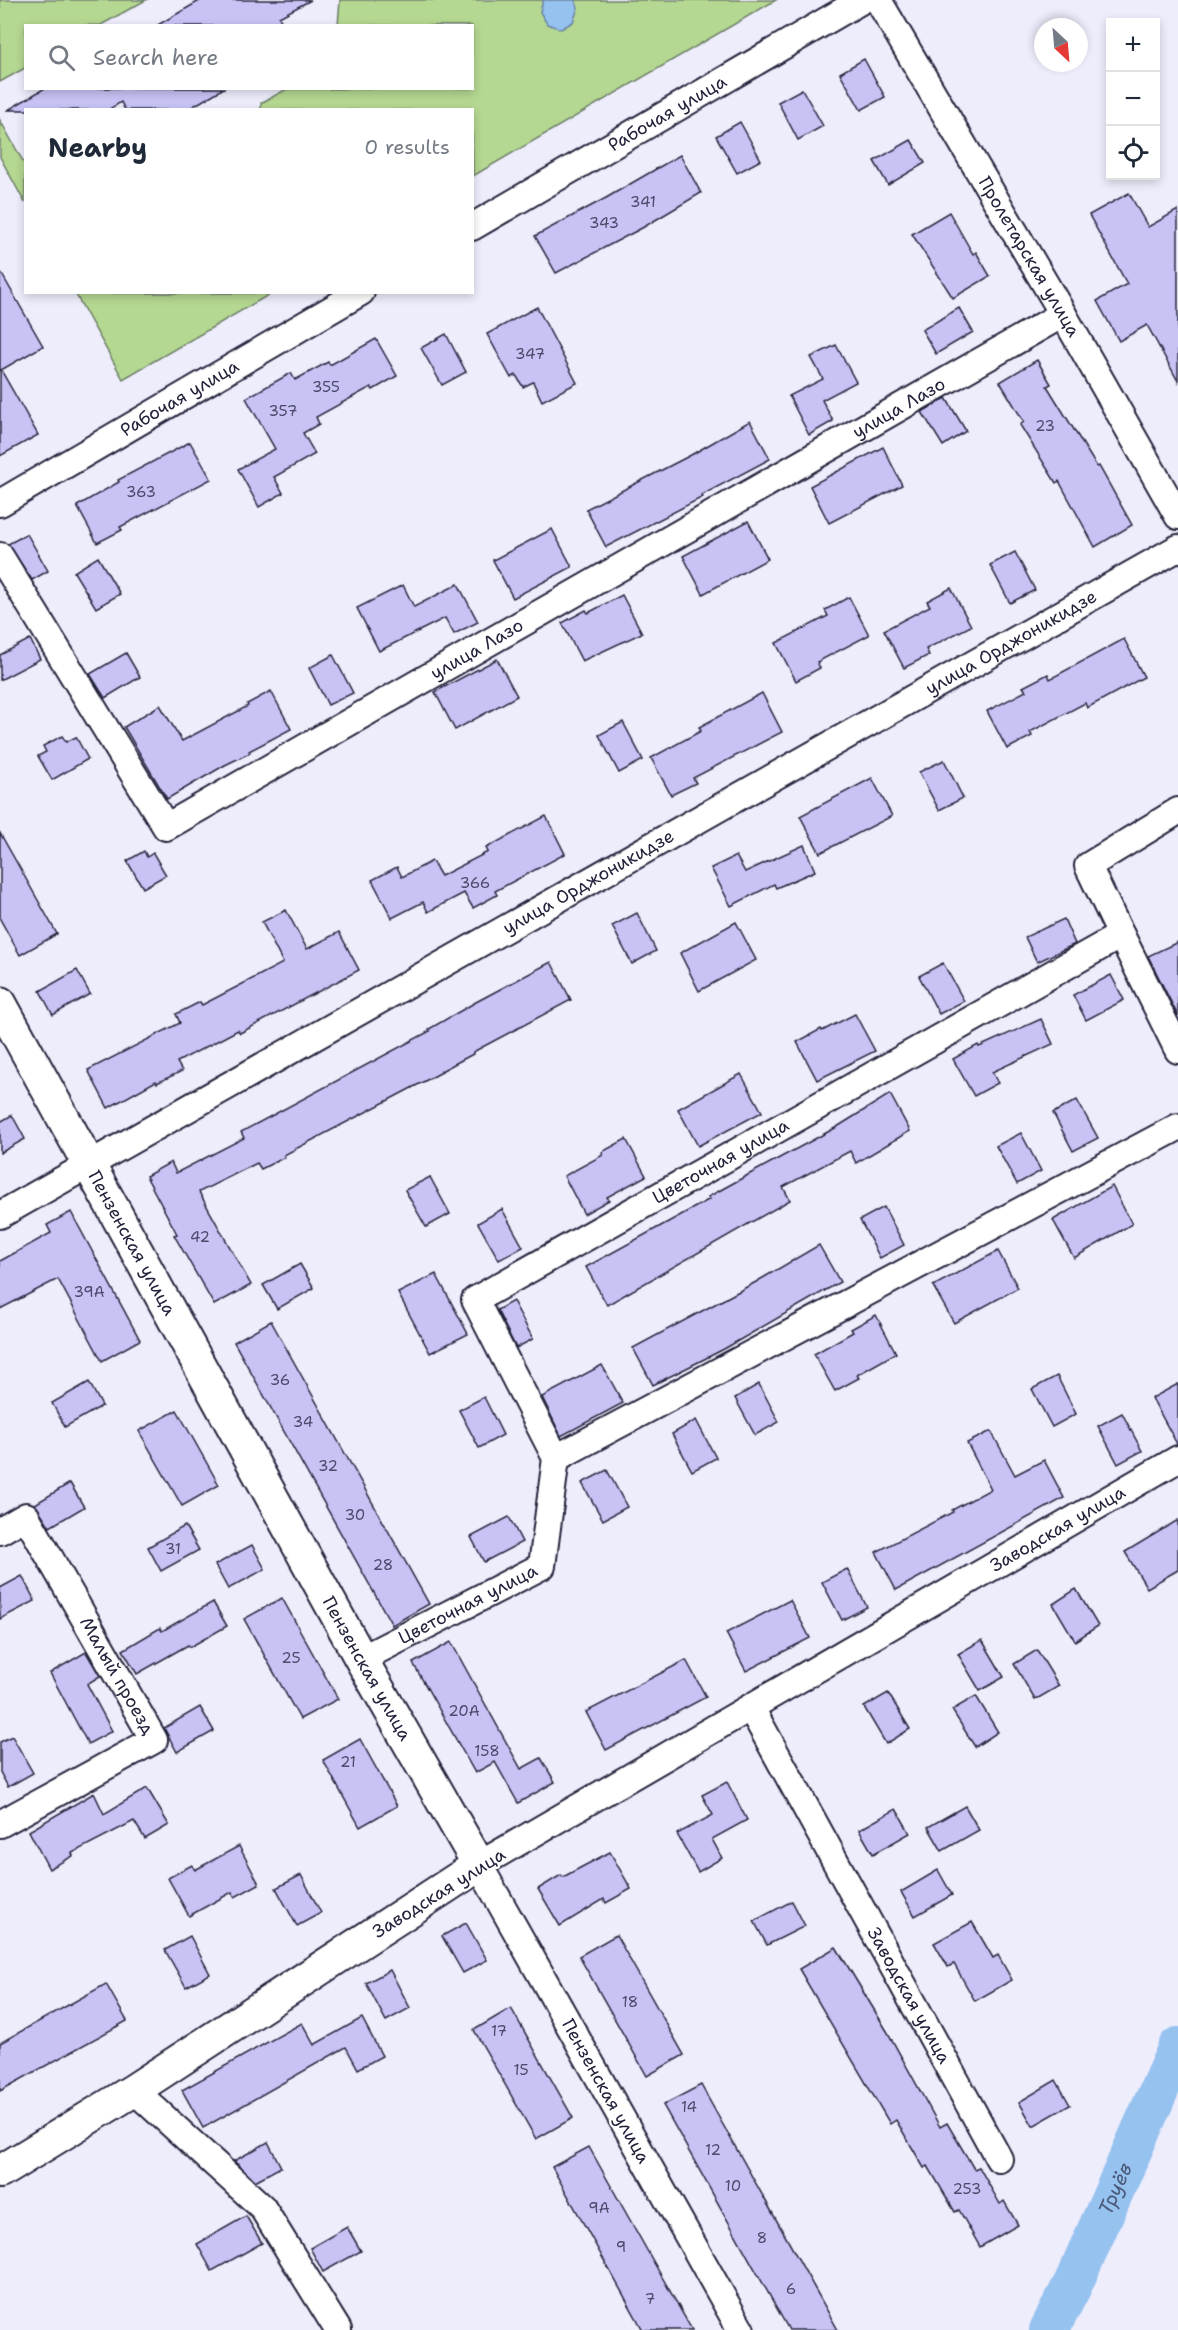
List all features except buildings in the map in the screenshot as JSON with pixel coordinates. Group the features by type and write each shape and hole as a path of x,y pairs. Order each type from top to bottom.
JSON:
{"street":[{"name":"Рабочая улица","path":"474,226 862,0"},
{"name":"Пролетарская улица","path":"878,0 1063,314 1178,516"},
{"name":"Рабочая улица","path":"0,503 358,294"},
{"name":"улица Лазо","path":"0,556 165,827 1063,314"},
{"name":"улица Орджоникидзе","path":"0,1215 1178,548"},
{"path":"1178,811 1088,866 1178,1050"},
{"name":"Цветочная улица","path":"361,1659 542,1566 556,1458 475,1300 1121,935"},
{"name":"Пензенская улица","path":"0,1003 361,1659 741,2330"},
{"path":"556,1458 1178,1127"},
{"name":"Заводская улица","path":"0,2172 134,2090 479,1865 1178,1459"},
{"name":"Малый проезд","path":"0,1531 26,1516 154,1740 0,1824"},
{"name":"Заводская улица","path":"751,1707 999,2159"},
{"path":"134,2090 262,2207 338,2330"}],"green space":[{"path":"0,0 146,0 103,24 24,24 24,69 0,82"},
{"path":"340,0 776,0 474,175 474,108 261,108 261,103 285,90 474,90 474,24 338,24"},
{"path":"0,120 24,163 24,201 0,157"},
{"path":"76,294 270,294 123,379"}],"water":[{"path":"543,0 575,0 578,8 573,22 561,29 547,24 540,12"}],"waterway":[{"name":"Труёв","path":"1049,2330 1073,2284 1178,2047"}]}
